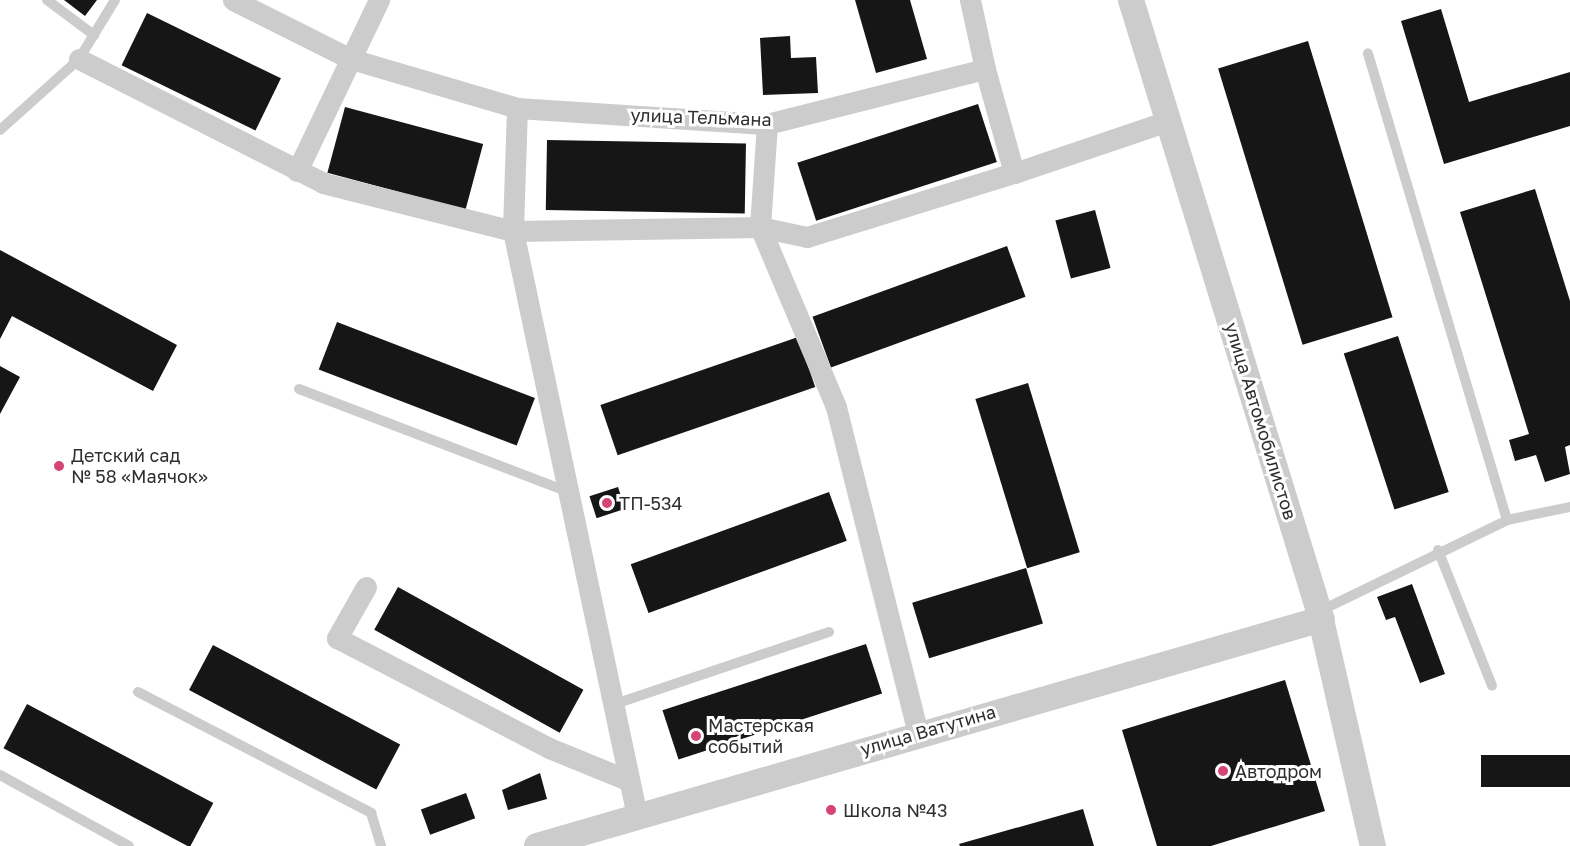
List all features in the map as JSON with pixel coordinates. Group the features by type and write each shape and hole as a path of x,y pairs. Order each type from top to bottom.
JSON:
{"street":[{"name":"улица Тельмана","path":"233,0 351,59 517,108 767,124 985,69"},
{"path":"297,171 379,0"},
{"path":"970,0 985,69 1014,173"},
{"name":"улица Автомобилистов","path":"1131,0 1321,615 1373,846"},
{"path":"80,59 324,183 513,231 760,227 807,237 1014,173 1168,121"},
{"path":"517,108 513,231 564,490 625,779 637,816"},
{"path":"767,124 760,227 836,407 918,733"},
{"path":"366,587 337,638 549,748 625,779"},
{"name":"улица Ватутина","path":"537,846 1321,615"}],"lane":[{"path":"47,0 94,35"},
{"path":"0,130 80,59 115,0"},
{"path":"1368,53 1507,520"},
{"path":"299,389 564,490"},
{"path":"1321,615 1438,550 1507,520 1570,507"},
{"path":"1438,550 1492,686"},
{"path":"611,705 829,632"},
{"path":"138,692 371,813 381,846"},
{"path":"0,775 129,846"}],"building":[{"path":"64,0 97,0 85,16"},
{"path":"855,0 910,0 927,59 876,73"},
{"path":"1441,9 1469,102 1570,72 1570,126 1444,164 1401,21"},
{"path":"147,13 281,78 255,130 122,65"},
{"path":"790,36 791,58 816,57 818,93 763,95 760,38"},
{"path":"1308,41 1392,317 1303,345 1218,68"},
{"path":"978,104 997,162 816,221 797,163"},
{"path":"345,107 483,144 466,210 327,173"},
{"path":"547,140 746,143 745,213 546,210"},
{"path":"1535,189 1570,301 1570,445 1565,447 1570,474 1545,482 1536,455 1515,461 1509,440 1529,434 1460,212"},
{"path":"1095,210 1111,268 1071,279 1055,221"},
{"path":"1007,246 1025,297 831,368 812,317"},
{"path":"0,250 177,345 153,391 12,316 0,339"},
{"path":"337,322 535,398 517,446 319,370"},
{"path":"1398,336 1449,492 1394,510 1344,354"},
{"path":"798,337 815,387 618,455 600,405"},
{"path":"0,366 20,377 0,414"},
{"path":"1028,383 1080,552 1027,568 975,399"},
{"name":"ТП-534","path":"618,487 625,509 597,518 589,496"},
{"path":"829,492 847,541 649,613 631,564"},
{"path":"1026,568 1043,623 929,658 912,603"},
{"path":"1412,584 1445,674 1420,683 1395,617 1386,620 1377,597"},
{"path":"398,587 583,690 560,733 374,630"},
{"path":"866,644 882,693 679,760 662,710"},
{"path":"213,645 400,745 376,790 189,690"},
{"name":"Автодром","path":"1285,680 1325,811 1211,846 1157,846 1122,730"},
{"path":"27,704 213,803 190,846 188,846 4,748"},
{"path":"1481,755 1570,755 1570,787 1481,787"},
{"path":"540,773 547,799 508,810 502,790"},
{"path":"466,793 475,818 430,835 421,809"},
{"path":"1083,809 1094,846 960,846 959,844"}],"place":[{"name":"Детский сад № 58 «Маячок»","path":"59,466"},
{"name":"ТП-534","path":"607,503"},
{"name":"Мастерская событий","path":"696,736"},
{"name":"Автодром","path":"1223,771"},
{"name":"Школа №43","path":"831,810"}]}
